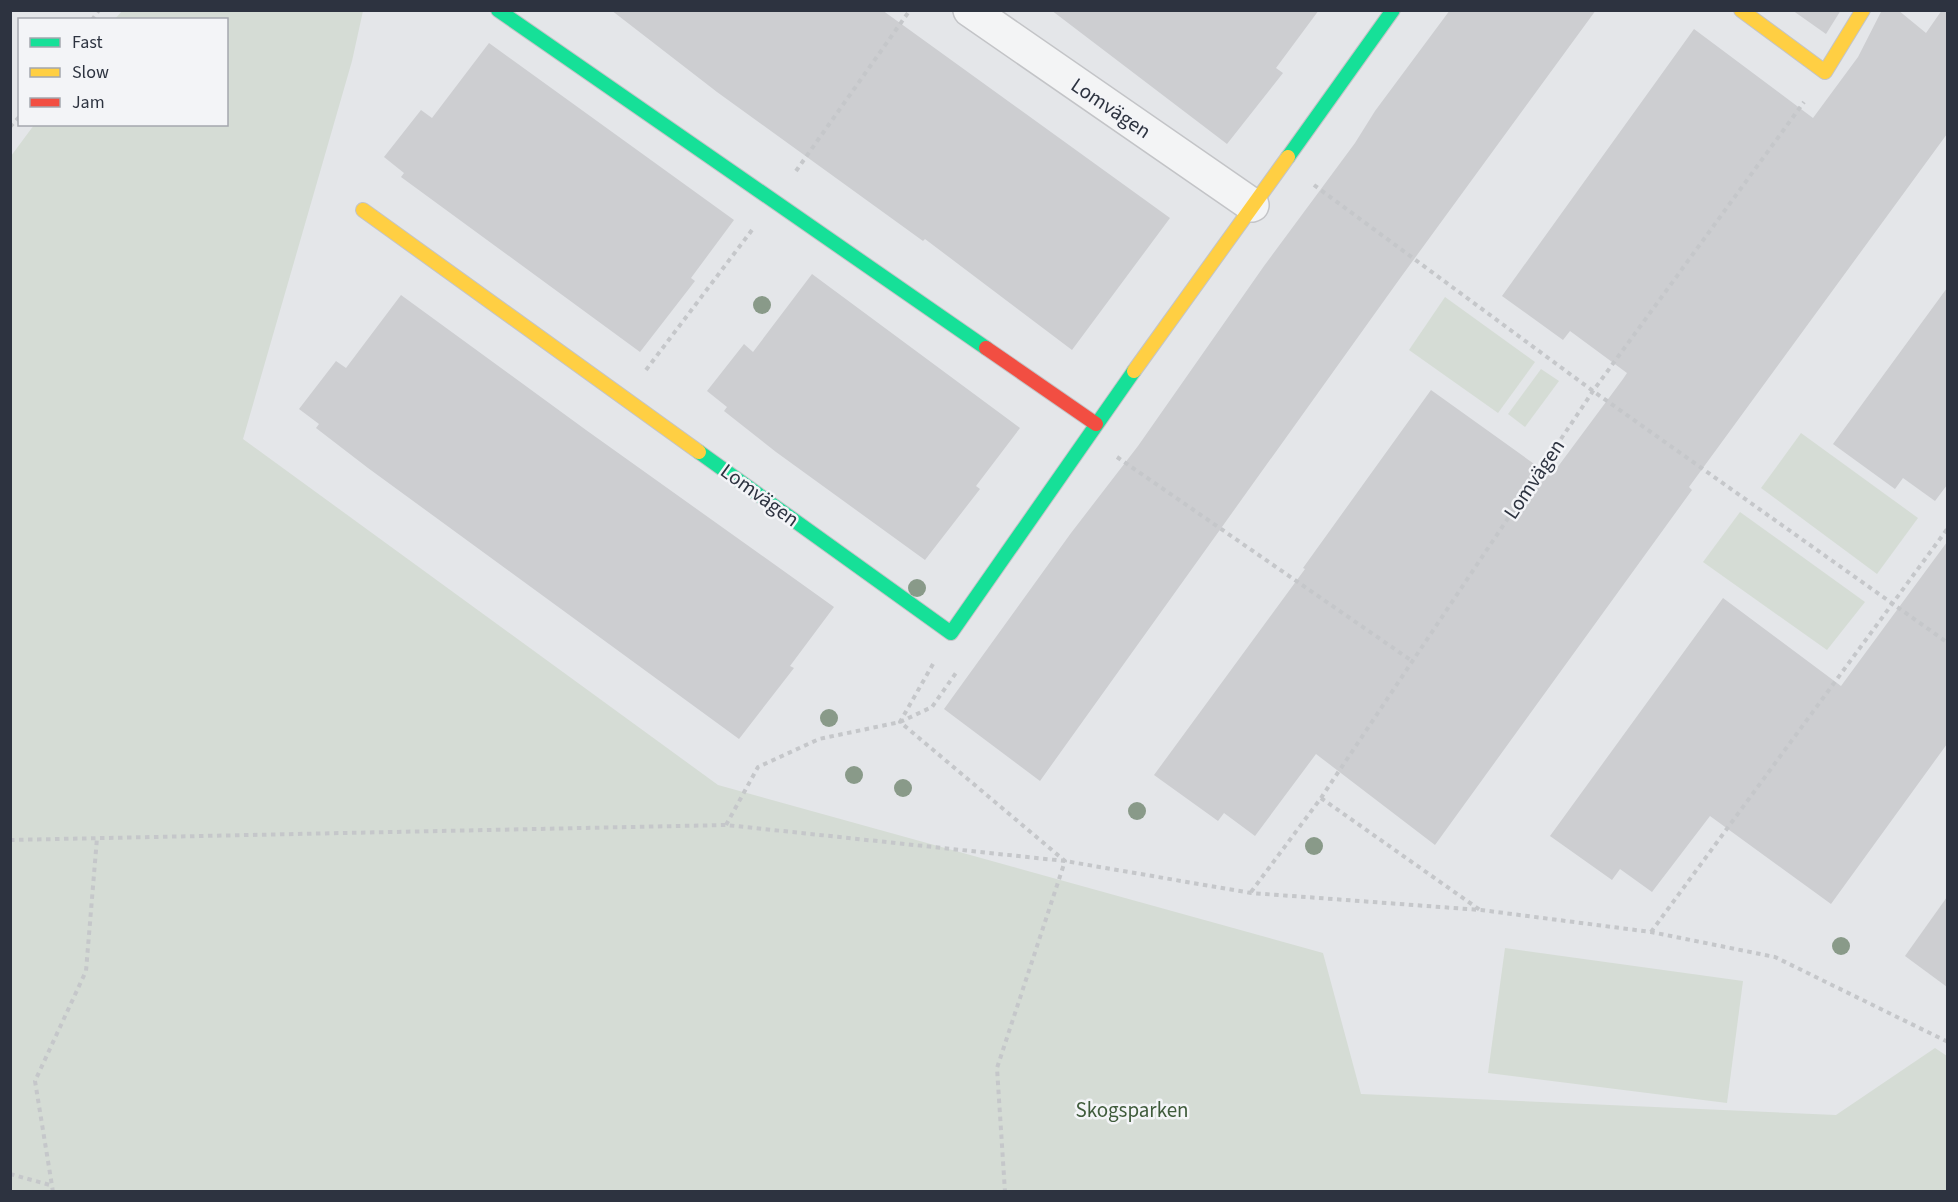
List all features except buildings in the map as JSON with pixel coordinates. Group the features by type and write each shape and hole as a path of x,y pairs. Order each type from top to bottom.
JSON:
{"street":[{"path":"498,10 1096,424"},
{"name":"Lomvägen","path":"970,10 1252,204"},
{"path":"951,633 1087,436 1393,10"},
{"path":"1741,10 1825,72 1863,10"},
{"name":"Lomvägen","path":"363,210 951,633"}],"path":[{"name":"Lomvägen","path":"1251,892 1320,798 1593,391 1825,72"},
{"path":"1283,162 1593,391 1947,643"},
{"path":"1087,436 1412,661"},
{"path":"1651,932 1947,528"},
{"path":"726,825 758,767 819,739 900,722 951,633"},
{"path":"900,722 1065,861"},
{"path":"1320,798 1481,910"},
{"path":"10,840 726,825 1065,861 1251,892 1481,910 1651,932 1775,957 1947,1042"},
{"path":"53,1191 50,1185 35,1081 86,971 97,838"},
{"path":"1005,1191 997,1068 1065,861"},
{"path":"10,1174 50,1185"}],"green space":[{"name":"Skogsparken","path":"122,11 363,11 352,61 243,439 718,785 1323,953 1361,1094 1836,1115 1935,1048 1947,1056 1947,1191 11,1191 11,156 33,126 228,126 228,18 116,18"},
{"path":"1445,297 1535,362 1498,413 1409,350"},
{"path":"1541,369 1559,381 1525,427 1508,414"},
{"path":"1801,433 1918,518 1877,574 1761,488"},
{"path":"1740,512 1865,602 1827,650 1703,562"},
{"path":"1505,948 1743,981 1727,1103 1488,1073"}],"traffic: fast":[{"path":"498,10 986,348"},
{"path":"1288,157 1393,10"},
{"path":"699,452 951,633 1134,371"}],"traffic: slow":[{"path":"1741,10 1825,72 1863,10"},
{"path":"1134,371 1288,157"},
{"path":"363,210 699,452"}],"traffic: jam":[{"path":"986,348 1096,424"}]}
